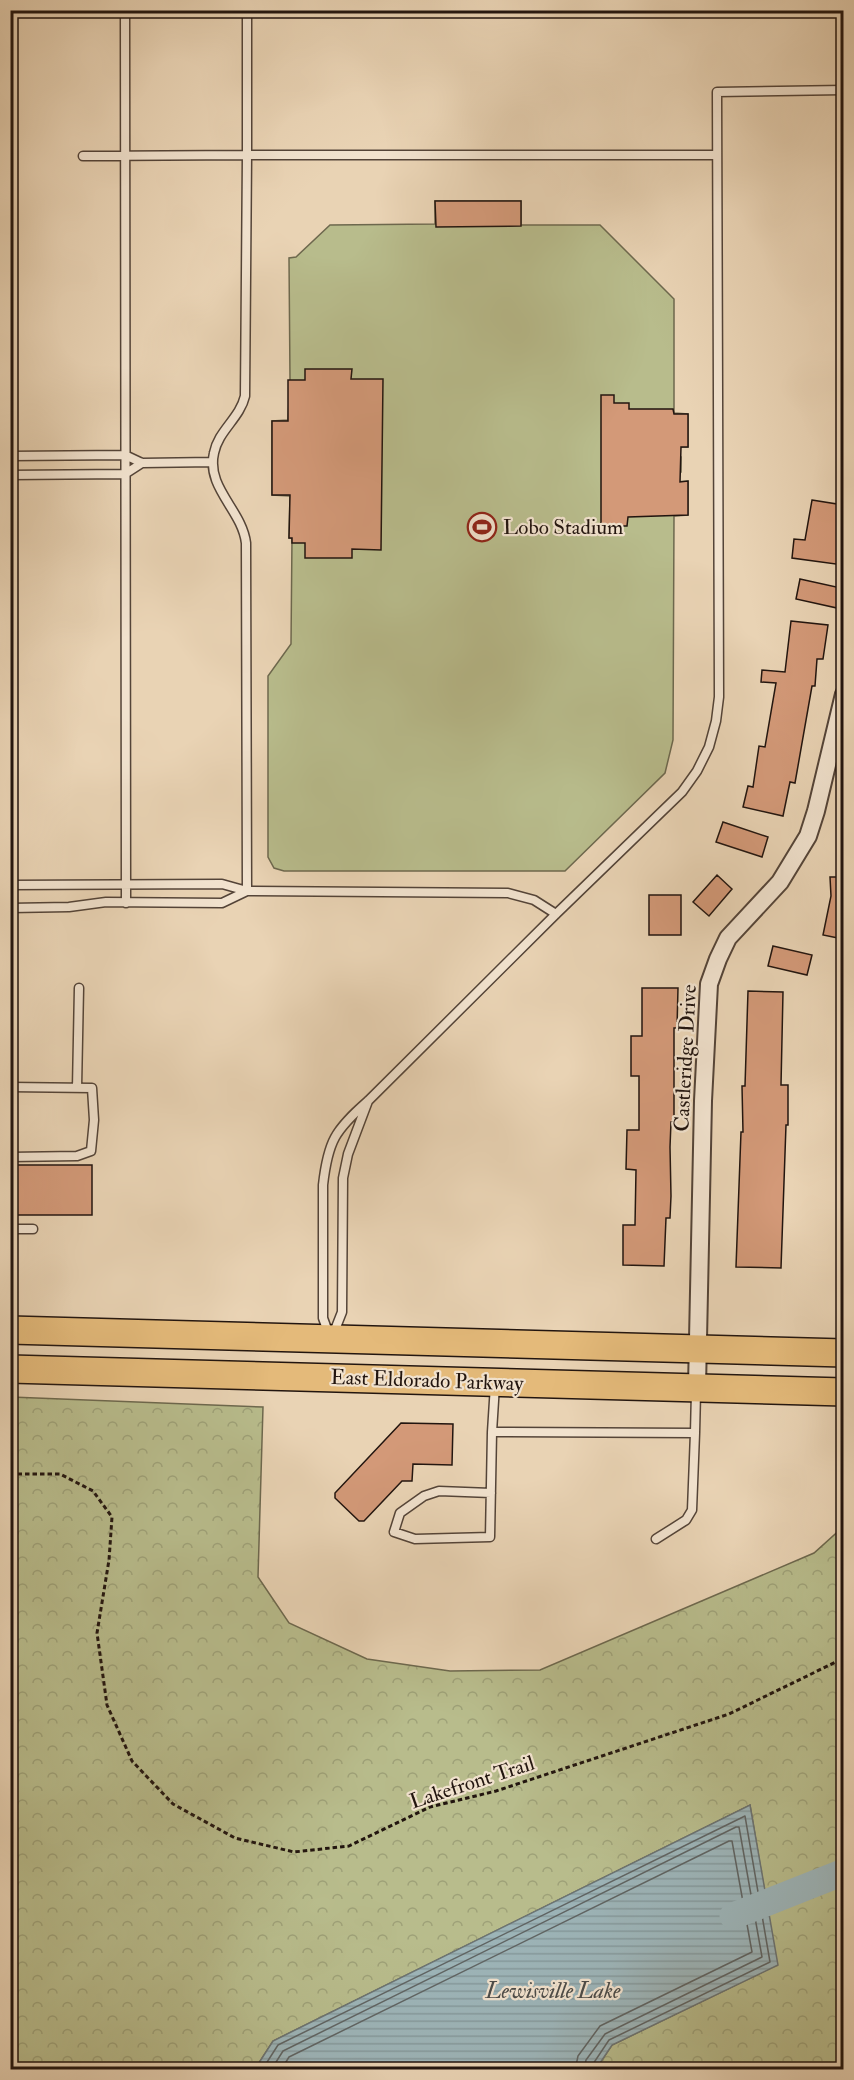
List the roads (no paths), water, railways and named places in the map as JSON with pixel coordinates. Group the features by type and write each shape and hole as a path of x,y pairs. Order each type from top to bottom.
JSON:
{"main road":[{"name":"East Eldorado Parkway","path":"10,1330 843,1353"},
{"name":"East Eldorado Parkway","path":"10,1369 843,1392"}],"street":[{"name":"Castleridge Drive","path":"697,1387 703,1101 709,984 728,938 780,882 808,836 843,694"}],"lane":[{"path":"125,10 126,903"},
{"path":"247,10 245,396 241,410 215,447 213,462 218,487 239,518 246,543 247,891"},
{"path":"330,1340 323,1318 323,1185 336,1133 344,1121 368,1101 682,792 703,759 716,722 718,697 717,92 843,90"},
{"path":"83,156 716,154"},
{"path":"10,456 126,455 142,463 213,462"},
{"path":"10,474 126,474 142,463"},
{"path":"10,885 222,884 247,891 508,893 534,900 556,914"},
{"path":"10,909 69,908 106,902 222,903 247,891"},
{"path":"77,1088 79,988"},
{"path":"10,1087 92,1088 94,1120 91,1152 77,1156 10,1157"},
{"path":"330,1340 342,1312 344,1173 348,1154 368,1101"},
{"path":"10,1229 33,1229"},
{"path":"491,1493 439,1491 424,1496 400,1513 394,1532 416,1539 490,1537 495,1382"},
{"path":"656,1539 686,1520 692,1510 697,1387"},
{"path":"492,1432 694,1433"}],"water":[{"name":"Lewisville Lake","path":"750,1805 778,1965 612,2045 596,2069 255,2069 273,2041"}],"waterway":[{"path":"733,1916 844,1872"}],"place":[{"name":"Lobo Stadium","path":"482,527"}]}
